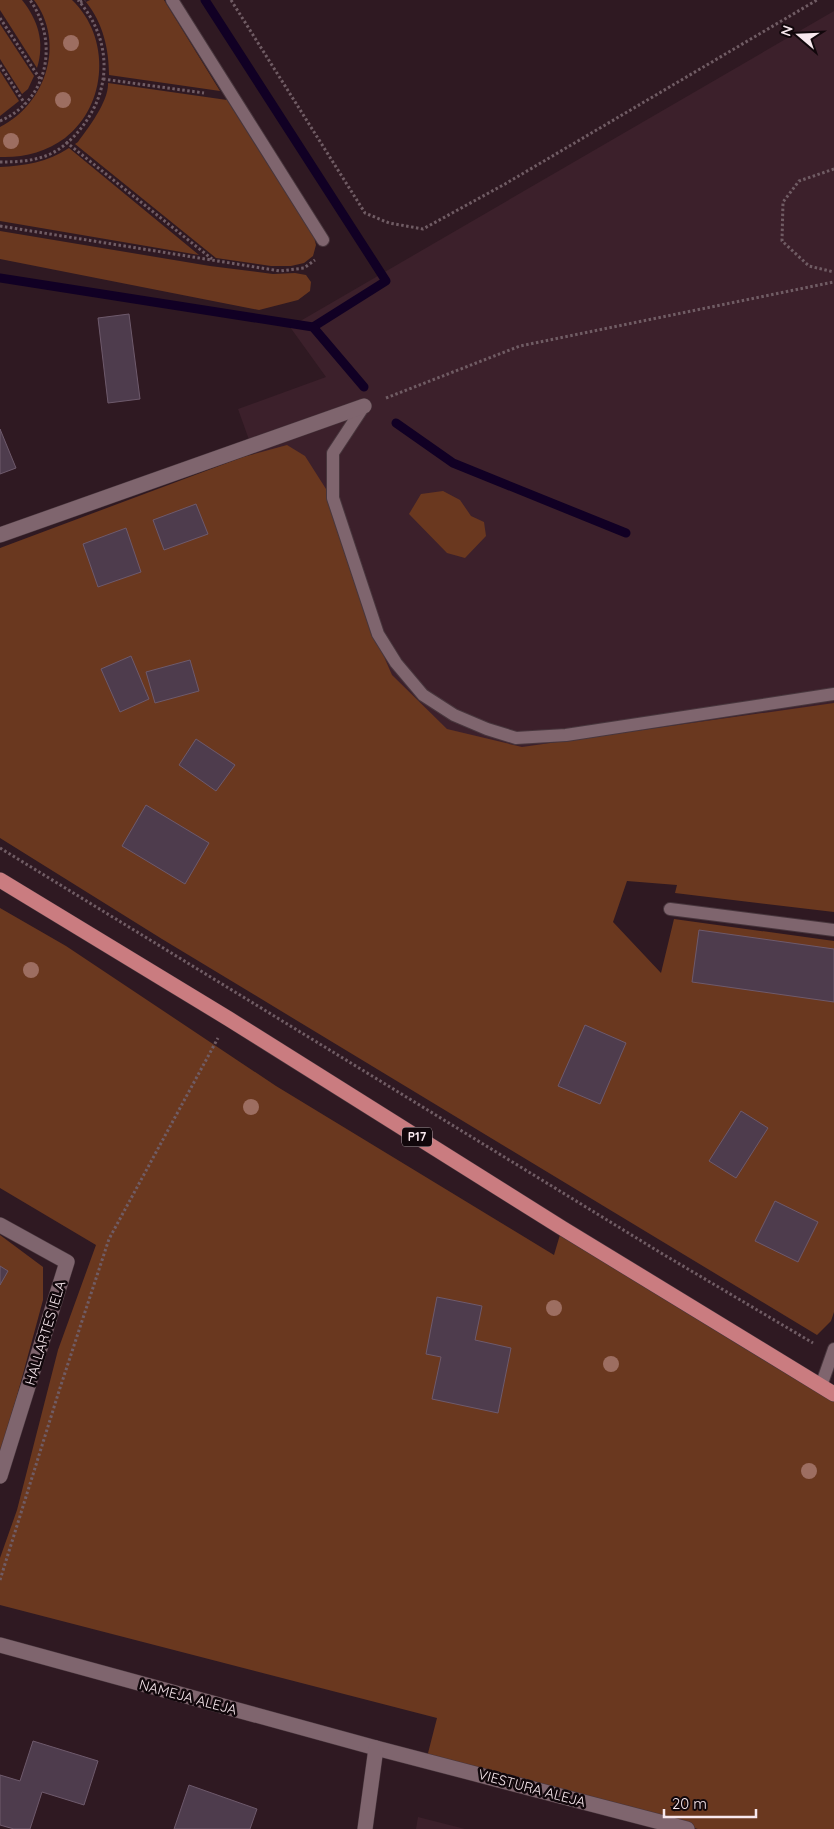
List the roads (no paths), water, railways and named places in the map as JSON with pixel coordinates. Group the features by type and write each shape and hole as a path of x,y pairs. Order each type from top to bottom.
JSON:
{"main road":[{"name":"P17","path":"0,880 834,1394"}],"street":[{"path":"0,535 364,406"},
{"name":"HALLARTES IELA","path":"0,1226 67,1262 0,1476"},
{"name":"NAMEJA ALEJA","path":"0,1646 376,1748"},
{"path":"365,1829 376,1748"},
{"name":"VIESTURA ALEJA","path":"376,1748 687,1829"}],"lane":[{"path":"172,0 323,240"},
{"path":"364,406 332,453 333,498 378,634 396,663 423,695 454,714 488,729 516,738 566,735 834,694"},
{"path":"670,908 834,930"},
{"path":"821,1386 834,1349"}],"waterway":[{"path":"205,0 386,281 313,327"},
{"path":"0,278 313,327 364,387"},
{"path":"396,423 453,463 626,533"}]}
